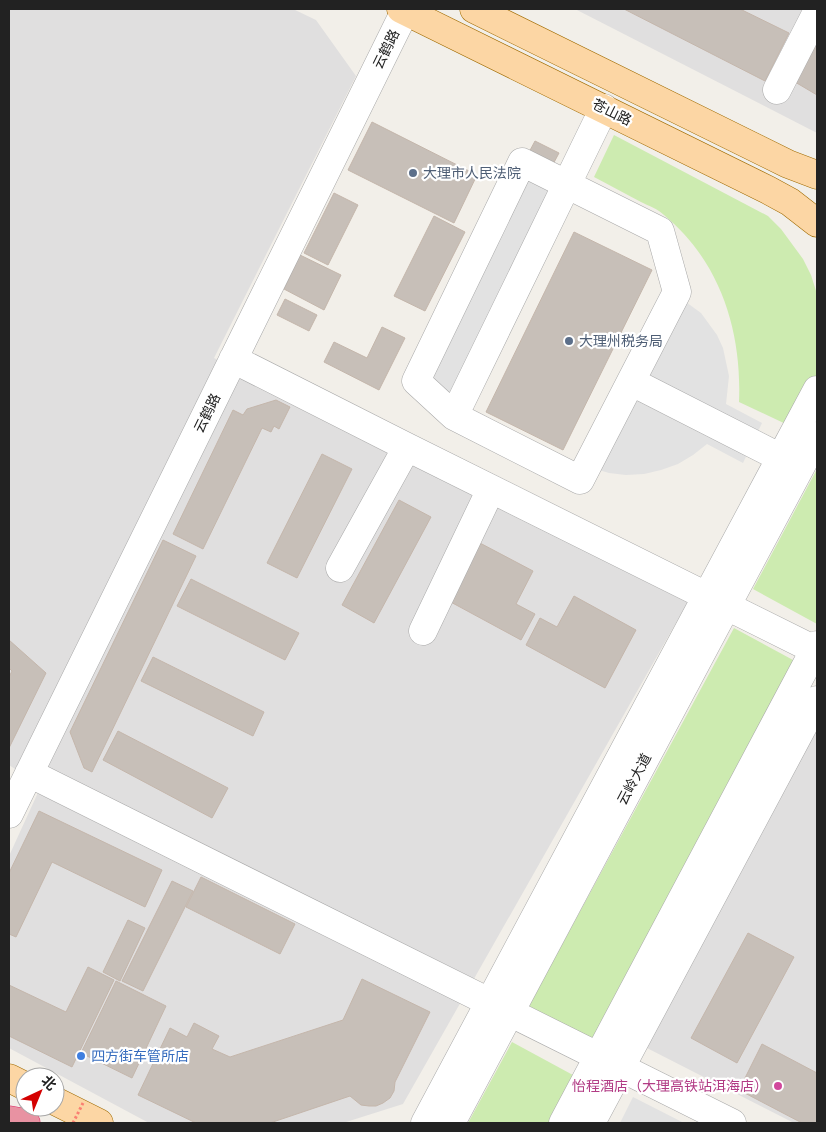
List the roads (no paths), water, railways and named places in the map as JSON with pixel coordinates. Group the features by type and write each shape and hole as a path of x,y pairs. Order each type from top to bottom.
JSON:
{"highway":[{"path":"9,1120 26,1123"}],"main road":[{"path":"474,9 788,164 817,176"},
{"name":"苍山路","path":"403,10 774,192 817,223"},
{"path":"65,1105 91,1116"},
{"path":"65,1111 91,1116"}],"street":[{"name":"云鹤路","path":"9,814 403,10"},
{"path":"777,90 817,10"},
{"path":"454,416 604,108"},
{"path":"522,162 566,183 660,231 677,292 580,480 454,416 416,381 522,162"},
{"path":"233,359 491,489 816,648 610,1062 591,1123"},
{"path":"632,382 781,458"},
{"path":"717,601 781,458 817,390"},
{"name":"云岭大道","path":"451,1123 500,1008 717,601 817,436"},
{"path":"340,568 407,447"},
{"path":"423,631 491,489"},
{"path":"564,1123 610,1062 817,700"},
{"path":"29,772 732,1123"},
{"path":"425,1123 500,1008"}],"place":[{"name":"大理市人民法院","path":"413,173"},
{"name":"大理州税务局","path":"569,341"},
{"name":"四方街车管所店","path":"81,1056"},
{"name":"怡程酒店（大理高铁站洱海店）","path":"778,1086"}]}
